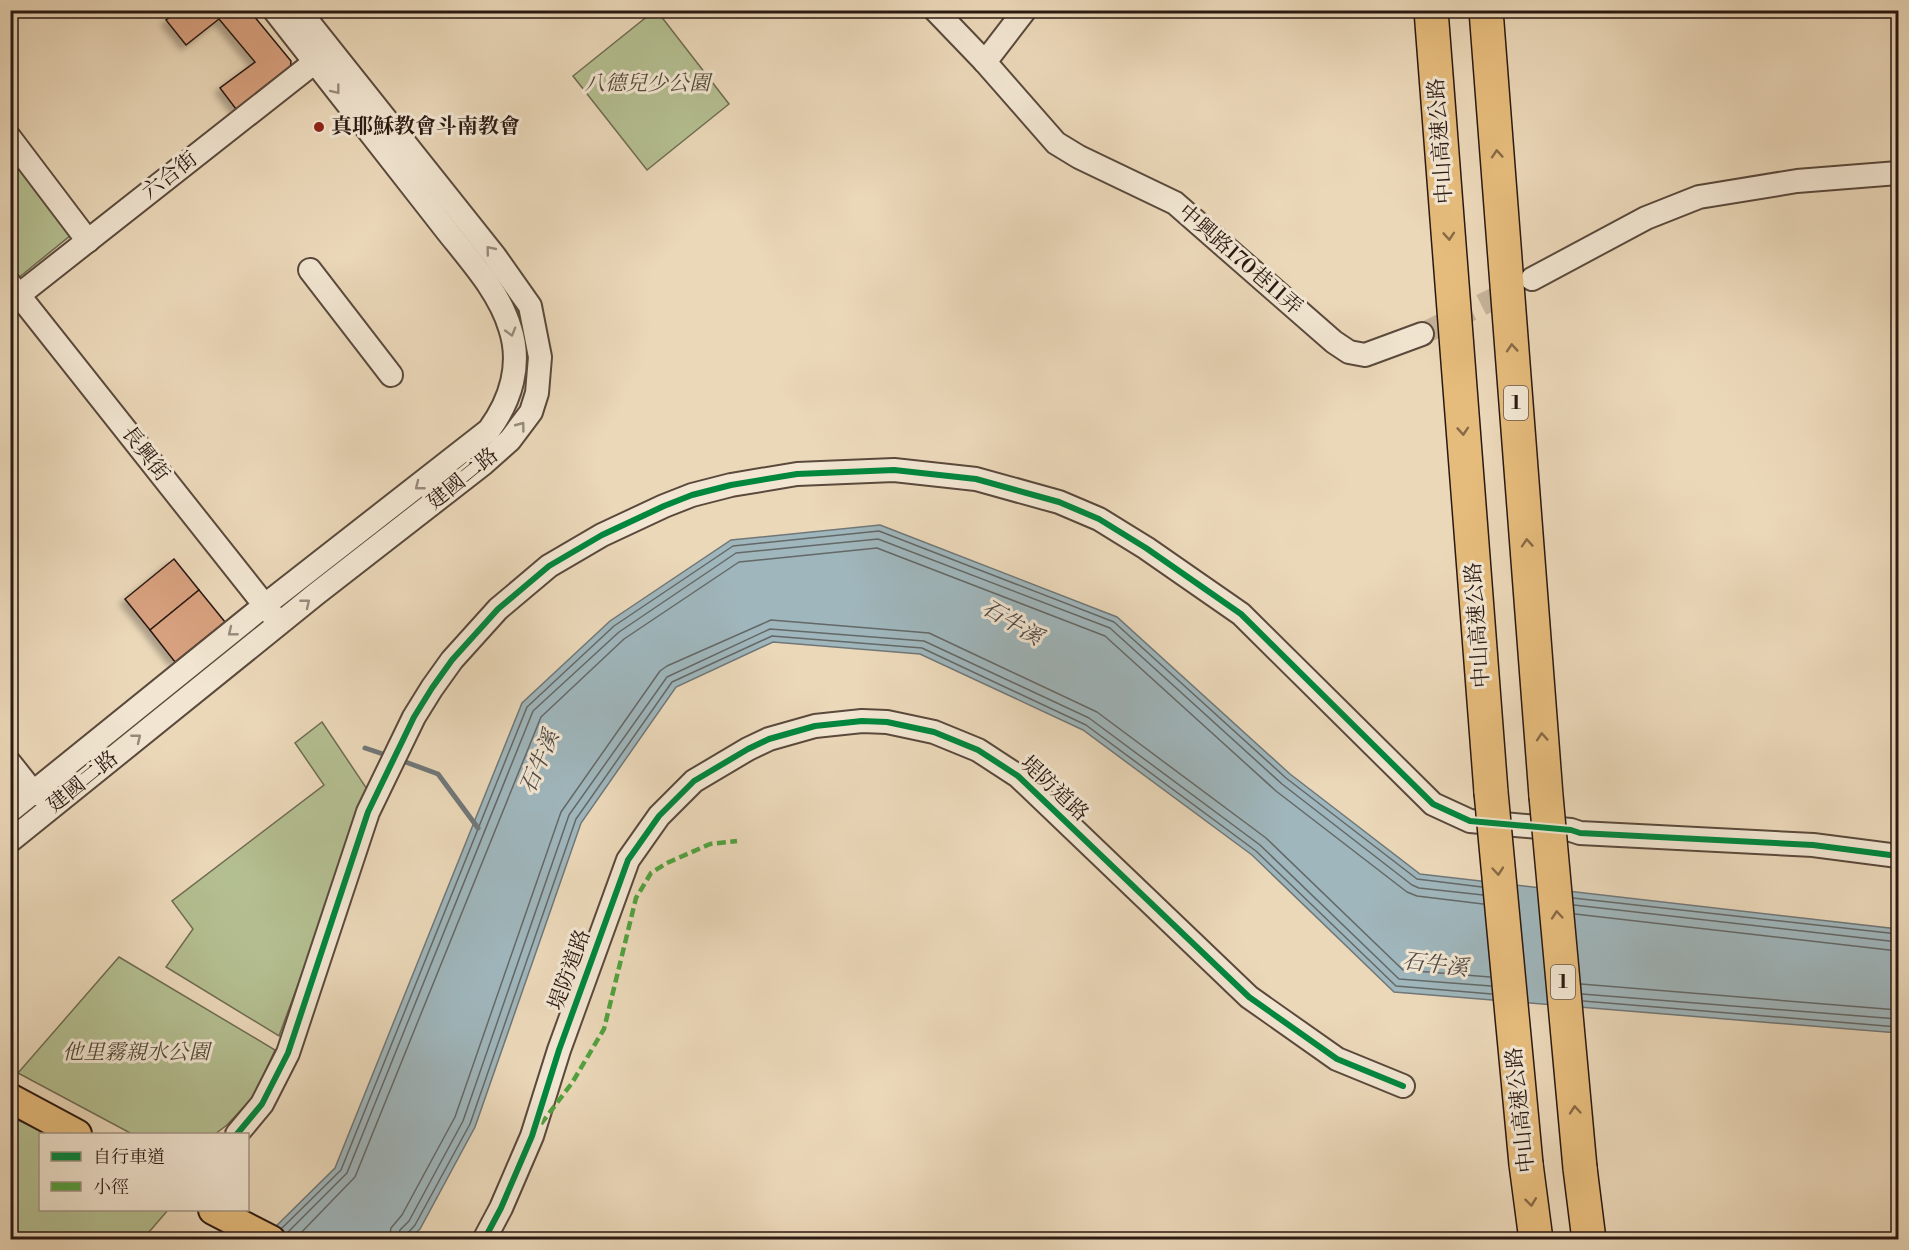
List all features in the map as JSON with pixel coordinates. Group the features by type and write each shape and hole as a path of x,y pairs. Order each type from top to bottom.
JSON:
{"highway":[{"name":"中山高速公路","path":"1431,10 1491,792 1526,1164 1536,1239"},
{"name":"1","path":"1486,10 1546,796 1580,1168 1589,1239"}],"main road":[{"path":"10,1098 75,1133"},
{"path":"217,1211 271,1239"}],"street":[{"name":"建國二路","path":"10,841 483,464 510,440 531,412 537,393 539,373 538,343 530,306 506,270 322,56 274,10"},
{"name":"建國二路","path":"10,811 265,605 489,430 506,402 515,371 514,342 494,293 322,56 299,10"},
{"name":"中興路170巷11弄","path":"935,10 985,62 1056,143 1079,157 1175,203 1334,342 1349,352 1365,355 1422,334"},
{"path":"985,62 1025,10"},
{"name":"六合街","path":"13,294 88,241 322,56"},
{"path":"10,138 88,241"},
{"path":"1533,279 1646,218 1699,197 1797,181 1899,173"},
{"path":"310,270 391,375"},
{"name":"長興街","path":"13,294 280,624"},
{"path":"238,1133 262,1104 288,1053 368,812 414,717 452,660 498,609 523,586 575,550 602,535 692,495 764,478 808,473 894,470 976,479 1059,502 1099,519 1146,548 1241,614 1433,804 1470,821 1571,830 1580,833 1813,845 1899,856"},
{"name":"堤防道路","path":"484,1239 501,1208 532,1136 559,1050 628,860 658,816 694,781 748,749 784,734 815,726 862,721 910,726 956,740 999,762 1018,776 1249,997 1337,1059 1403,1086"},
{"path":"10,763 33,792 57,802"}],"green space":[{"name":"八德兒少公園","path":"654,11 657,11 729,104 647,170 573,76"},
{"path":"10,148 71,235 17,279 11,270"},
{"path":"322,722 369,792 279,1036 166,967 193,929 172,901 324,785 295,743"},
{"name":"他里霧親水公園","path":"119,957 275,1050 254,1096 216,1133 130,1133 18,1073"},
{"path":"10,1116 45,1133 39,1133 39,1211 167,1211 143,1239 11,1239"}],"water":[{"name":"石牛溪","path":"880,525 1117,617 1290,774 1420,874 1898,929 1898,1033 1394,992 1252,855 1083,730 920,654 773,642 676,687 581,823 475,1127 420,1229 409,1239 262,1240 335,1168 522,703 610,621 731,540"}],"building":[{"path":"180,10 249,10 291,61 290,72 239,113 220,88 255,62 219,19 186,45 166,20"},
{"path":"174,559 199,590 150,630 125,599"},
{"path":"199,590 225,622 175,662 150,630"}],"waterway":[{"path":"365,748 389,756"},
{"path":"400,760 438,774 478,828"}],"tunnel":[{"path":"1422,334 1518,287"}],"marked path":[{"path":"541,1124 572,1083 604,1029 636,898 651,873 667,863 710,844 737,841"}],"cycle path":[{"path":"238,1133 262,1104 288,1053 368,812 414,717 452,660 498,609 549,566 602,535 664,506 692,495 731,485 797,474 894,470 976,479 1059,502 1099,519 1146,548 1241,614 1433,804 1470,821 1571,830 1580,833 1813,845 1898,856"},
{"path":"484,1240 501,1208 532,1136 559,1050 628,860 659,816 694,781 769,739 815,726 862,721 887,722 934,732 978,750 1018,776 1249,997 1337,1059 1403,1086"}],"place":[{"name":"真耶穌教會斗南教會","path":"319,127"}]}
